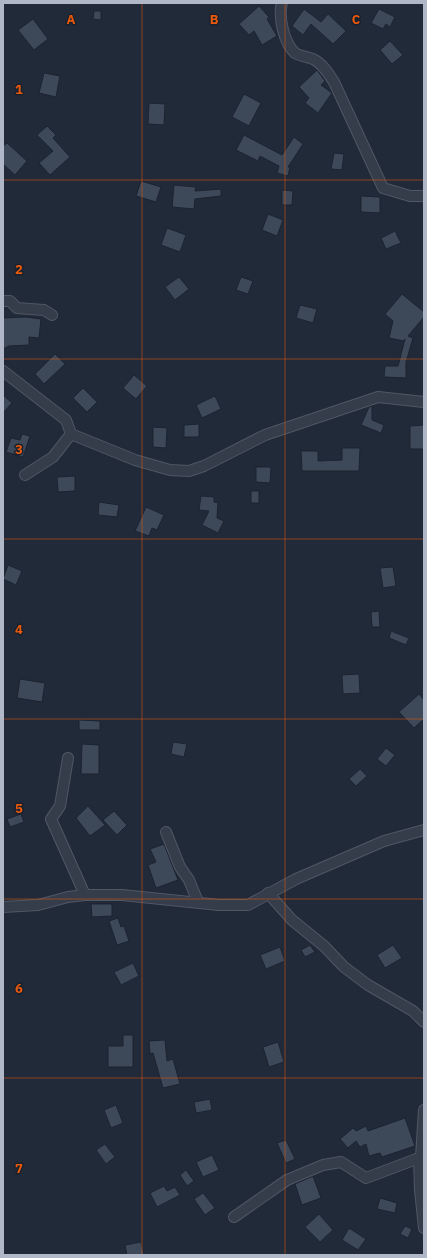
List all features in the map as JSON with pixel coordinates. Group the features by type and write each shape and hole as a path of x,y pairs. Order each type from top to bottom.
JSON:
{"street":[{"path":"282,3 280,10 281,22 286,37 295,53 315,60 334,82 383,188 410,196 424,196"},
{"path":"3,301 10,301 17,308 44,310 52,315"},
{"path":"3,371 66,420 71,434 135,460 170,470 189,471 204,466 265,435 378,397 424,402"},
{"path":"25,475 53,457 71,434"},
{"path":"68,758 60,806 51,819 85,895"},
{"path":"3,907 38,905 68,897 85,895 122,895 248,905 268,893 384,841 424,830"},
{"path":"166,832 180,867 190,880 198,902"},
{"path":"268,893 292,920 324,946 344,966 368,984 413,1011 424,1022"},
{"path":"424,1110 421,1157 419,1158 420,1198 424,1228"},
{"path":"234,1217 287,1180 323,1165 341,1162 366,1178 419,1158"}],"building":[{"path":"259,6 269,17 267,19 277,36 262,45 254,31 249,35 239,24"},
{"path":"304,9 321,22 328,14 346,31 333,44 311,24 303,35 292,26"},
{"path":"379,9 395,17 390,27 386,24 383,29 371,23"},
{"path":"94,11 101,11 101,20 93,19"},
{"path":"33,19 48,39 34,50 18,30"},
{"path":"390,41 403,55 392,64 380,50"},
{"path":"317,70 325,81 321,85 332,93 318,113 305,103 309,98 299,87"},
{"path":"44,73 60,76 56,97 39,93"},
{"path":"244,94 261,103 249,126 232,117"},
{"path":"149,103 165,104 164,125 148,124"},
{"path":"47,126 56,135 53,138 70,157 50,175 39,163 53,151 37,135"},
{"path":"244,135 282,155 294,137 303,144 288,167 290,167 288,176 277,173 279,166 260,156 258,161 236,150"},
{"path":"7,143 27,161 15,175 3,164 3,146"},
{"path":"334,153 344,154 342,170 331,169"},
{"path":"141,181 161,187 156,202 136,196"},
{"path":"174,185 196,187 195,191 221,189 221,196 195,199 194,209 172,207"},
{"path":"282,190 293,191 292,205 282,205"},
{"path":"361,196 380,197 380,213 361,212"},
{"path":"268,214 283,220 277,236 262,230"},
{"path":"167,228 186,235 180,252 161,245"},
{"path":"395,231 401,243 386,249 381,238"},
{"path":"179,277 189,289 175,300 165,287"},
{"path":"241,277 253,281 248,294 236,290"},
{"path":"402,294 424,312 424,317 408,336 413,338 406,362 406,378 384,377 385,366 398,366 405,339 404,341 389,338 393,321 385,314"},
{"path":"300,305 317,309 313,323 296,318"},
{"path":"26,317 41,319 39,338 29,337 29,345 9,346 3,349 3,318"},
{"path":"55,354 65,364 44,384 35,374"},
{"path":"134,375 147,386 136,399 123,388"},
{"path":"83,388 97,402 87,412 73,398"},
{"path":"3,395 12,403 3,413"},
{"path":"215,396 221,409 202,418 196,405"},
{"path":"372,406 372,420 384,425 381,433 361,425 369,407"},
{"path":"199,424 199,437 184,437 184,425"},
{"path":"424,425 424,449 410,449 410,426"},
{"path":"153,427 167,428 166,448 153,447"},
{"path":"22,434 30,436 23,457 6,452 11,438 20,440"},
{"path":"342,448 360,448 359,471 302,471 301,451 318,451 318,461 342,460"},
{"path":"256,467 271,467 270,483 256,482"},
{"path":"75,476 75,491 58,492 57,477"},
{"path":"251,491 259,491 259,503 251,503"},
{"path":"201,496 214,497 214,502 218,503 217,518 224,521 218,533 202,525 209,511 199,510"},
{"path":"99,502 119,505 117,517 98,515"},
{"path":"146,507 164,515 157,530 152,528 149,536 135,531"},
{"path":"8,565 22,571 16,585 3,579"},
{"path":"393,567 396,586 383,588 380,568"},
{"path":"379,611 380,627 372,627 371,612"},
{"path":"391,631 409,638 406,645 389,638"},
{"path":"359,674 360,693 343,694 342,675"},
{"path":"20,679 45,683 42,702 17,698"},
{"path":"419,694 424,700 424,719 414,728 399,712"},
{"path":"79,720 100,721 100,730 79,730"},
{"path":"173,742 187,744 184,757 171,754"},
{"path":"82,744 99,745 99,774 81,774"},
{"path":"386,748 395,755 386,766 377,759"},
{"path":"360,769 367,776 356,786 349,779"},
{"path":"88,806 105,825 90,836 76,818"},
{"path":"114,811 127,825 117,835 103,820"},
{"path":"21,814 24,822 10,827 7,819"},
{"path":"164,844 178,880 156,888 148,865 156,862 150,849"},
{"path":"91,904 112,904 112,916 92,917"},
{"path":"118,918 121,927 124,926 129,941 117,945 109,921"},
{"path":"310,945 315,952 305,957 301,950"},
{"path":"393,945 402,958 385,968 377,955"},
{"path":"280,947 285,961 266,969 260,955"},
{"path":"133,963 139,976 121,985 114,972"},
{"path":"123,1035 133,1035 133,1067 108,1067 108,1046 123,1046"},
{"path":"165,1040 167,1061 173,1059 180,1084 163,1088 153,1053 150,1054 149,1041"},
{"path":"278,1042 284,1062 269,1067 263,1047"},
{"path":"210,1099 212,1110 196,1113 194,1102"},
{"path":"116,1105 123,1123 111,1128 104,1110"},
{"path":"405,1118 415,1146 382,1157 380,1153 369,1156 366,1144 360,1147 356,1141 348,1148 340,1139 353,1128 356,1131 366,1126 368,1131"},
{"path":"286,1140 295,1159 286,1163 277,1143"},
{"path":"105,1144 115,1157 106,1164 96,1150"},
{"path":"212,1155 219,1170 203,1177 196,1162"},
{"path":"186,1170 194,1181 187,1186 180,1175"},
{"path":"313,1176 321,1198 302,1205 295,1184"},
{"path":"164,1186 167,1191 175,1187 180,1195 157,1207 150,1193"},
{"path":"203,1193 215,1208 205,1215 194,1199"},
{"path":"380,1198 397,1203 395,1213 377,1209"},
{"path":"319,1214 333,1230 320,1242 305,1227"},
{"path":"405,1226 412,1229 408,1238 400,1234"},
{"path":"349,1228 366,1239 358,1250 342,1240"},
{"path":"141,1242 144,1255 127,1255 125,1245"}]}
